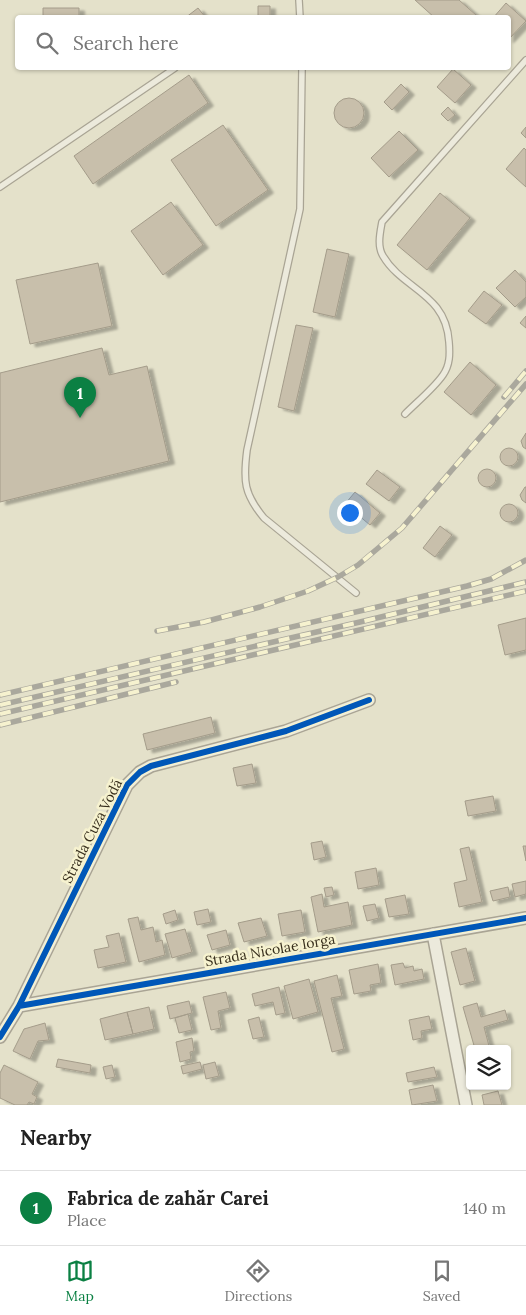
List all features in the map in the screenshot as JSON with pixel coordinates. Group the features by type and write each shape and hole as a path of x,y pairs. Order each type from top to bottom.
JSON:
{"street":[{"name":"Strada Cuza Vodă","path":"0,1037 19,1006 127,785 140,772 151,766 286,731 369,700"},
{"name":"Strada Nicolae Iorga","path":"19,1006 526,918"},
{"path":"433,934 466,1105"}],"lane":[{"path":"299,0 300,15"},
{"path":"405,414 443,375 451,357 449,337 444,319 431,299 395,270 382,255 379,239 382,222 526,60"},
{"path":"0,186 172,70"},
{"path":"302,70 300,209 247,450 245,479 250,500 264,518 356,593"}],"building":[{"path":"415,0 459,0 476,15 432,15"},
{"path":"506,3 526,21 511,37 511,15 496,15"},
{"path":"258,6 270,6 270,15 258,15"},
{"path":"43,8 79,8 79,15 43,15"},
{"path":"198,8 204,15 189,15"},
{"path":"452,70 471,85 455,103 437,87"},
{"path":"189,75 208,103 93,184 74,156"},
{"path":"401,84 409,92 392,110 384,102"},
{"path":"349,98 360,102 364,113 360,124 349,128 338,124 334,113 338,102"},
{"path":"448,107 455,115 448,121 441,114"},
{"path":"223,125 268,190 216,226 171,160"},
{"path":"526,127 526,138 521,133"},
{"path":"399,131 418,150 389,177 371,158"},
{"path":"524,148 526,150 526,187 506,169"},
{"path":"440,193 470,218 427,270 397,245"},
{"path":"171,202 203,245 163,275 131,231"},
{"path":"327,249 349,254 335,317 313,312"},
{"path":"98,263 112,326 30,344 16,280"},
{"path":"515,270 526,282 526,297 515,307 496,288"},
{"path":"484,291 502,305 486,324 468,311"},
{"path":"526,316 526,328 520,323"},
{"path":"296,325 313,328 294,411 278,407"},
{"path":"102,348 109,375 147,366 169,461 0,502 0,373"},
{"path":"470,362 496,385 471,415 444,392"},
{"path":"526,433 526,449 521,441"},
{"path":"509,448 517,453 518,457 513,465 509,466 501,461 500,457 505,449"},
{"path":"487,469 495,474 496,478 491,486 487,487 479,482 478,478 483,470"},
{"path":"377,470 400,487 389,501 366,484"},
{"path":"526,487 526,503 520,495"},
{"path":"355,492 380,513 370,525 345,504"},
{"path":"509,504 516,506 518,513 516,520 509,522 502,520 500,513 502,506"},
{"path":"440,526 452,535 435,557 423,548"},
{"path":"526,618 526,650 505,655 498,625"},
{"path":"211,717 215,733 147,750 143,734"},
{"path":"252,764 256,783 237,786 233,768"},
{"path":"493,796 496,811 468,816 465,801"},
{"path":"322,841 326,857 314,860 311,843"},
{"path":"523,846 526,846 526,861"},
{"path":"469,847 482,902 459,907 454,883 467,880 460,849"},
{"path":"376,868 379,885 358,889 355,872"},
{"path":"526,881 526,894 515,897 512,884"},
{"path":"332,887 334,895 326,897 324,888"},
{"path":"508,887 510,897 493,901 490,891"},
{"path":"322,894 324,907 348,902 352,925 318,932 311,897"},
{"path":"405,895 409,914 389,917 385,899"},
{"path":"375,904 379,918 367,921 363,906"},
{"path":"208,909 211,922 197,925 194,912"},
{"path":"175,910 178,920 166,924 163,914"},
{"path":"301,910 305,932 282,936 278,914"},
{"path":"138,917 141,930 153,927 156,942 162,940 165,955 139,962 128,919"},
{"path":"261,918 267,936 244,942 238,923"},
{"path":"185,929 192,952 172,958 165,934"},
{"path":"226,930 230,945 212,950 207,935"},
{"path":"119,933 126,962 98,968 94,950 109,947 106,936"},
{"path":"466,948 475,981 460,985 451,952"},
{"path":"403,963 405,968 413,966 414,971 422,969 424,979 395,985 391,965"},
{"path":"378,964 381,983 370,985 371,991 354,994 349,970"},
{"path":"337,975 342,996 331,998 344,1049 332,1052 314,981"},
{"path":"309,979 318,1012 293,1019 284,986"},
{"path":"279,987 285,1013 276,1015 273,1002 255,1006 252,994"},
{"path":"226,992 230,1008 218,1011 221,1028 211,1030 203,997"},
{"path":"189,1001 192,1013 170,1019 167,1006"},
{"path":"477,1003 481,1017 505,1010 508,1020 484,1027 489,1045 474,1045 463,1007"},
{"path":"149,1007 154,1029 133,1034 127,1012"},
{"path":"127,1012 133,1034 105,1040 100,1019"},
{"path":"188,1014 192,1030 179,1033 175,1018"},
{"path":"429,1016 432,1029 421,1031 422,1038 413,1040 409,1020"},
{"path":"259,1017 264,1037 253,1039 248,1020"},
{"path":"45,1023 49,1040 38,1041 30,1059 13,1051 24,1029"},
{"path":"192,1038 194,1051 190,1052 191,1059 180,1062 176,1042"},
{"path":"58,1059 91,1065 90,1073 56,1067"},
{"path":"200,1062 202,1069 183,1074 181,1066"},
{"path":"215,1062 219,1076 206,1079 203,1065"},
{"path":"4,1065 38,1082 32,1094 37,1097 34,1104 29,1102 27,1105 15,1105 0,1098 0,1073"},
{"path":"112,1065 115,1077 106,1079 103,1067"},
{"path":"434,1067 437,1077 408,1082 406,1073"},
{"path":"433,1085 437,1101 412,1105 409,1090"},
{"path":"498,1091 502,1105 484,1105 482,1095"}],"railway":[{"path":"504,397 526,371"},
{"path":"157,631 204,622 260,607 308,591 358,565 402,528 526,384"},
{"path":"0,695 467,586 491,579 526,560"},
{"path":"0,705 526,582"},
{"path":"0,714 526,591"},
{"path":"0,725 176,682"}],"cycle path":[{"path":"0,1037 19,1006 127,785 140,772 151,766 286,731 369,700"},
{"path":"19,1006 526,918"}],"place":[{"name":"Fabrica de zahăr Carei","path":"80,418"}]}
